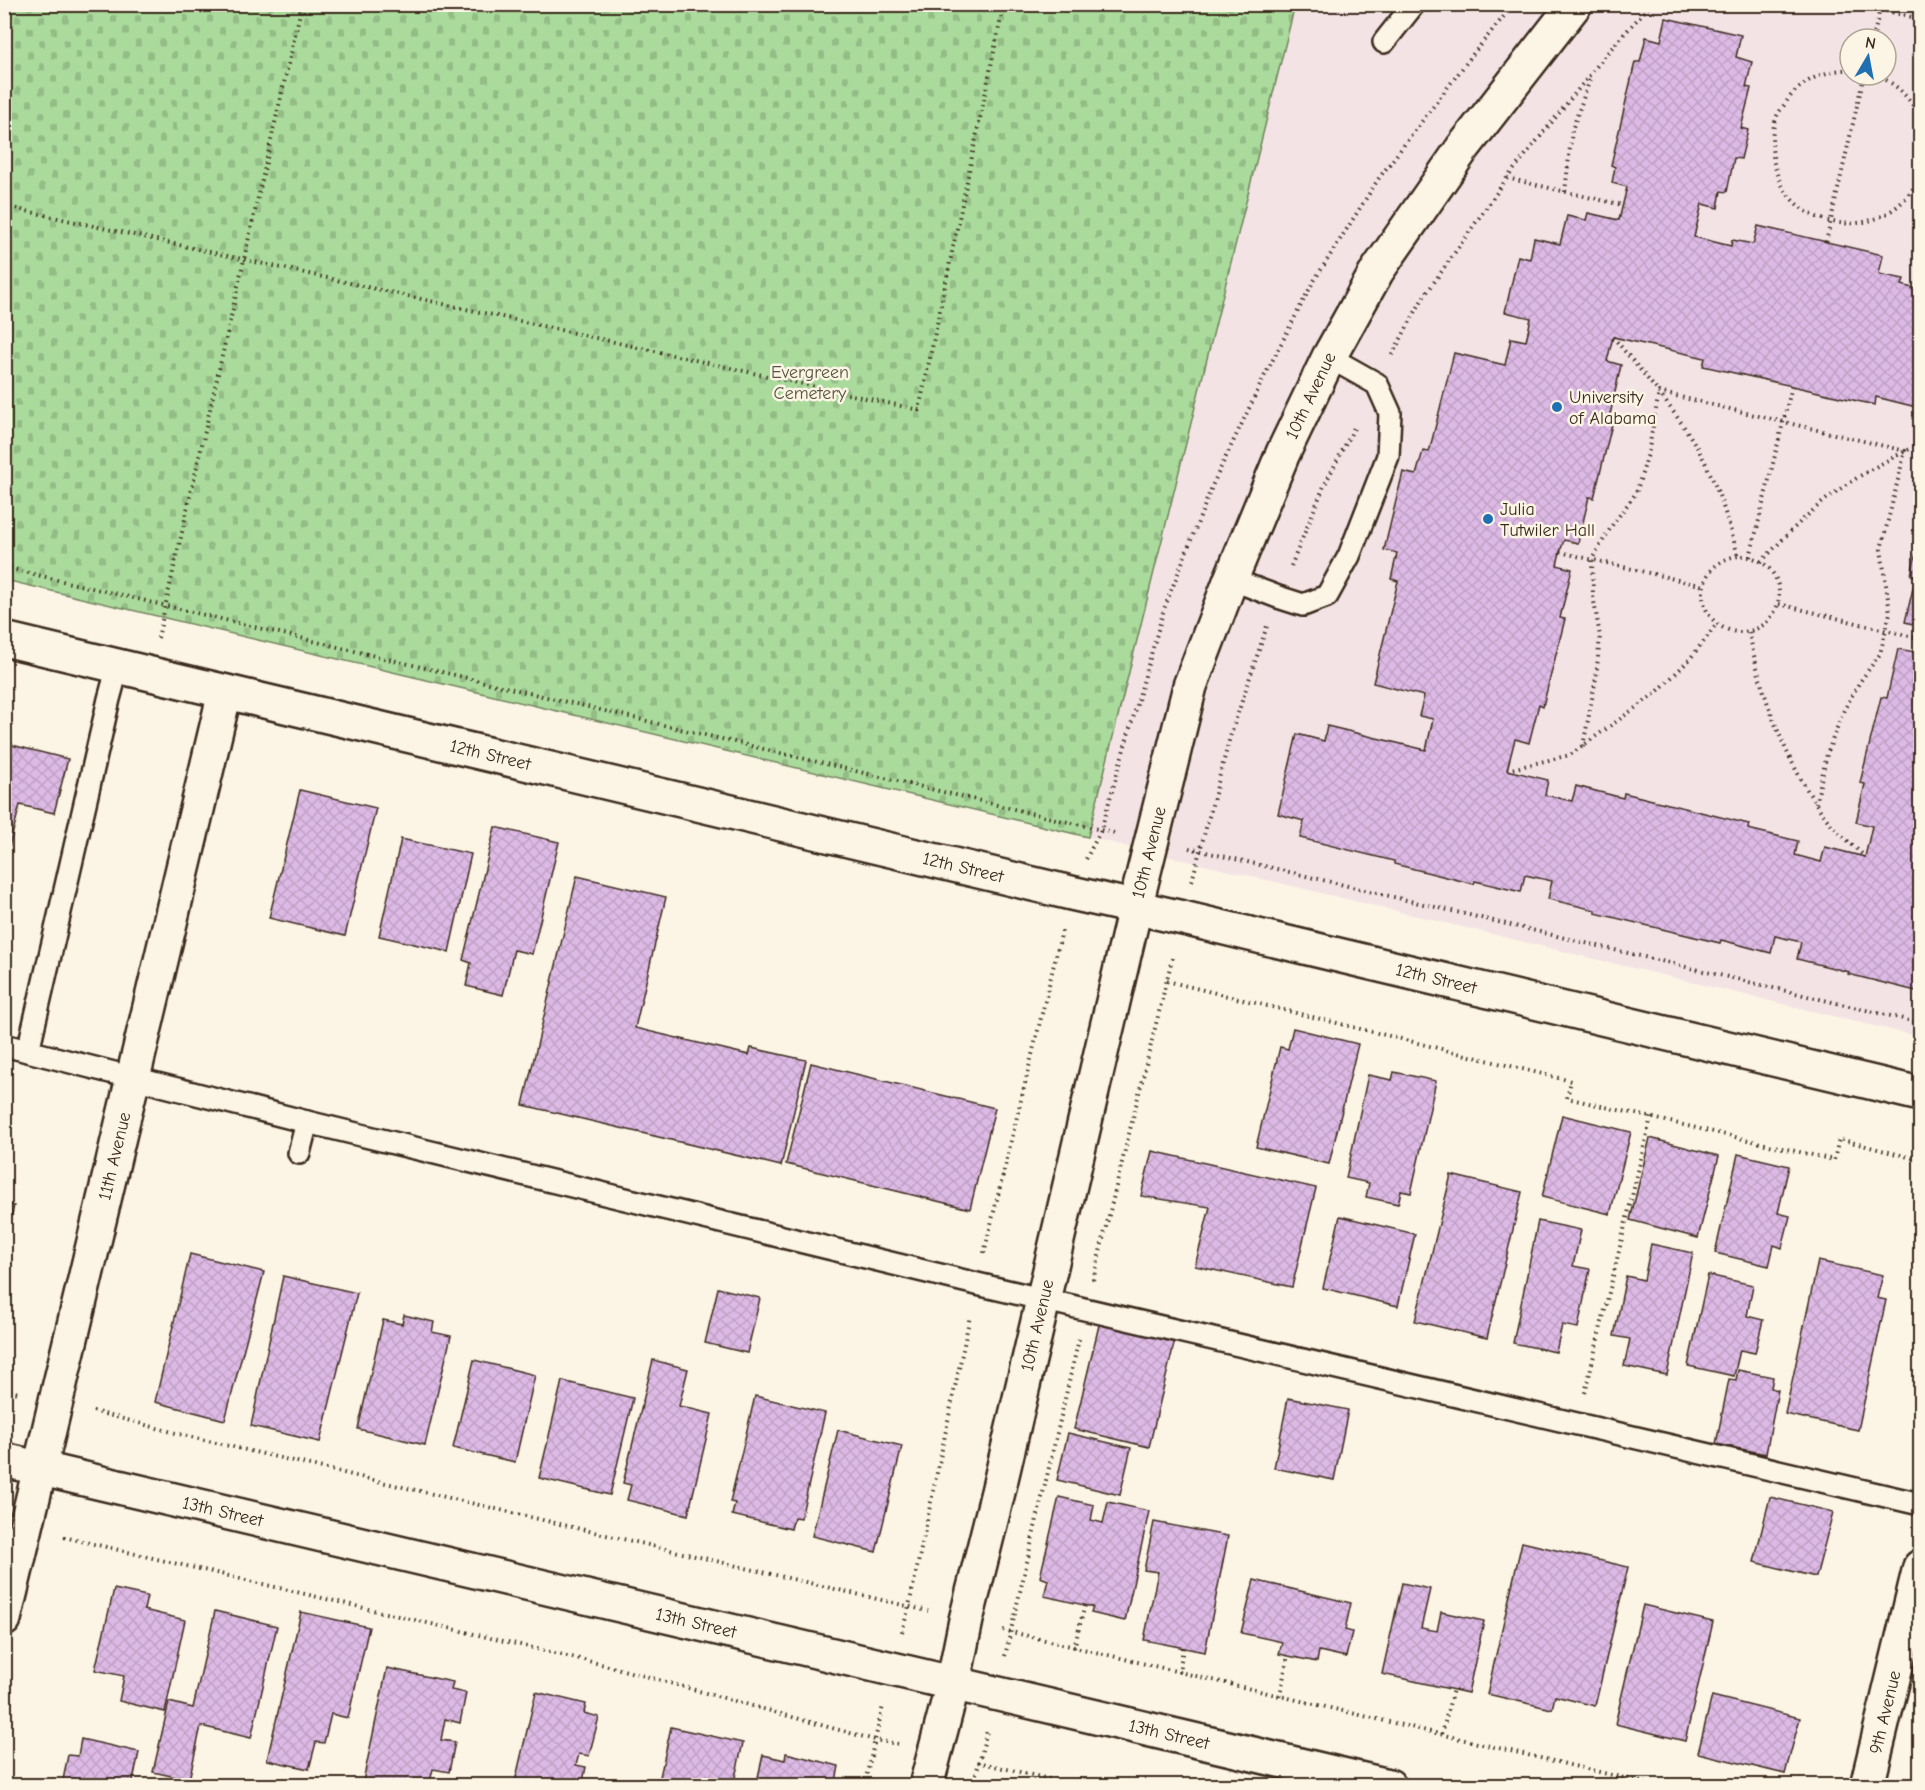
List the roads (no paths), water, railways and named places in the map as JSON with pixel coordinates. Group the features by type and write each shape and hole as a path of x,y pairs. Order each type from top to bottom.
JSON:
{"street":[{"name":"10th Avenue","path":"926,1785 953,1684 966,1620 1135,908 1190,687 1282,453 1329,357 1382,262 1462,149 1575,4"},
{"name":"12th Street","path":"4,639 1920,1094"},
{"name":"11th Avenue","path":"4,1619 225,692"},
{"name":"13th Street","path":"4,1460 1389,1785"},
{"name":"9th Avenue","path":"1867,1785 1920,1567"}],"lane":[{"path":"1393,4 1384,42 1414,4"},
{"path":"1231,579 1303,605 1327,596 1349,555 1388,456 1390,413 1377,384 1329,357"},
{"path":"28,1051 118,666"},
{"path":"4,1045 307,1122 977,1284 1920,1504"},
{"path":"299,1154 307,1122"}],"place":[{"name":"University of Alabama","path":"1557,407"},
{"name":"Julia Tutwiler Hall","path":"1488,519"}],"park label":[{"name":"Evergreen Cemetery","path":"810,382"}]}
